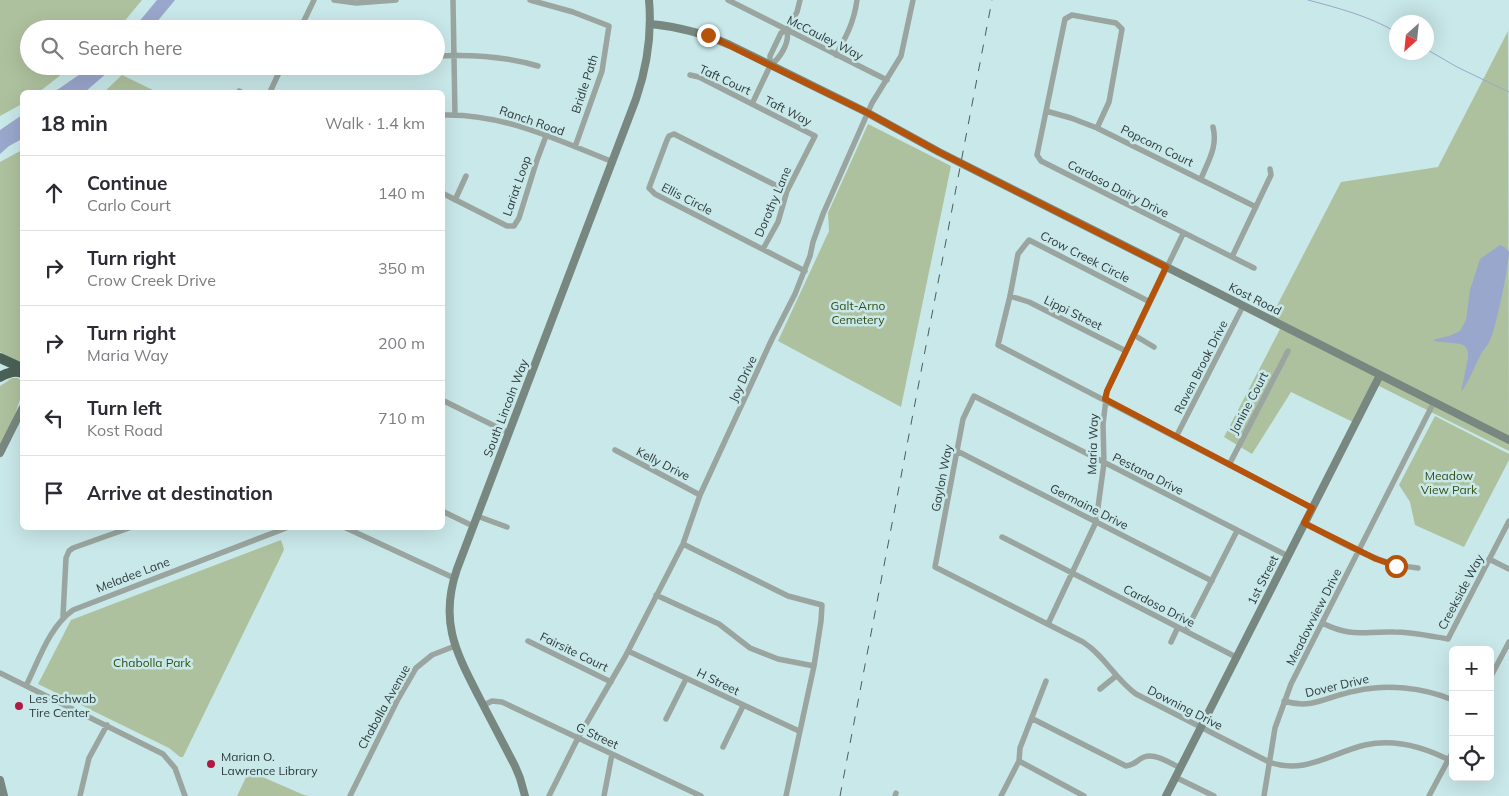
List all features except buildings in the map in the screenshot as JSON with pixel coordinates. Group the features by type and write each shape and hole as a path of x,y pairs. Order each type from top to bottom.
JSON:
{"highway":[{"path":"0,358 20,367"},
{"path":"0,377 7,373 20,373"}],"street":[{"path":"304,20 314,0"},
{"path":"334,0 356,3 396,0"},
{"path":"453,0 455,114"},
{"name":"Bridle Path","path":"530,0 565,9 609,26 602,71 574,147"},
{"name":"South Lincoln Way","path":"525,796 515,766 455,646 449,611 454,578 640,87 647,58 651,24 649,0"},
{"name":"McCauley Way","path":"728,0 886,80"},
{"path":"752,104 770,66 770,56 781,33 787,30 797,12 800,0"},
{"path":"836,55 852,24 857,0"},
{"name":"Joy Drive","path":"549,796 578,738 628,651 683,544 700,495 805,271 823,214 868,113 901,56 913,0"},
{"name":"Cardoso Dairy Drive","path":"1097,128 1109,102 1122,29 1116,23 1072,14 1065,19 1037,155 1041,161 1254,268"},
{"name":"Kost Road","path":"651,24 708,35 868,113 939,152 1509,440"},
{"path":"445,56 496,56 538,66"},
{"path":"271,90 278,75"},
{"name":"Taft Court","path":"690,75 752,104"},
{"name":"Taft Way","path":"752,104 815,136"},
{"name":"Popcorn Court","path":"1046,112 1072,118 1097,128 1256,207"},
{"name":"Ranch Road","path":"445,115 477,116 504,121 613,162"},
{"path":"1201,179 1214,150 1215,136 1213,127"},
{"name":"Ellis Circle","path":"787,191 674,134 669,136 667,140 650,185 651,191 805,271"},
{"name":"Lariat Loop","path":"445,195 507,226 514,226 519,218 546,136"},
{"name":"Dorothy Lane","path":"764,249 778,222 787,191 815,136"},
{"path":"1232,257 1271,175 1270,169"},
{"path":"455,200 466,176"},
{"name":"Maria Way","path":"1048,624 1096,522 1104,463 1102,438 1107,391 1166,267 1184,234"},
{"name":"Crow Creek Circle","path":"1105,399 998,345 1018,254 1029,240 1150,302"},
{"name":"Lippi Street","path":"1010,296 1029,302 1126,351"},
{"name":"Raven Brook Drive","path":"1176,437 1244,306"},
{"path":"1134,335 1154,347"},
{"name":"Janine Court","path":"1228,465 1288,351"},
{"name":"1st Street","path":"1166,796 1380,375"},
{"name":"Gaylon Way","path":"935,566 963,419 974,396"},
{"name":"Pestana Drive","path":"974,396 1288,556"},
{"path":"1105,399 1312,508"},
{"path":"445,401 509,433"},
{"name":"Meadowview Drive","path":"1264,796 1275,728 1284,701 1434,402"},
{"path":"0,453 20,413"},
{"name":"Kelly Drive","path":"615,450 700,495"},
{"name":"Germaine Drive","path":"957,451 1212,581"},
{"path":"445,513 473,526"},
{"path":"477,516 507,527"},
{"name":"Creekside Way","path":"1322,623 1336,630 1354,634 1406,632 1448,639 1509,521"},
{"path":"1304,523 1386,563 1418,568"},
{"path":"63,616 66,558 69,551 121,530"},
{"name":"Meladee Lane","path":"26,686 53,631 63,616 79,606 278,530"},
{"path":"350,530 454,578"},
{"path":"1186,631 1237,531"},
{"name":"Cardoso Drive","path":"1002,537 1236,657"},
{"path":"683,544 788,596 822,605 814,666 786,796"},
{"path":"1489,559 1509,569"},
{"name":"Downing Drive","path":"935,566 1091,647 1105,660 1116,676 1136,694 1269,762 1286,767 1301,766 1355,748 1389,742 1411,744 1449,759"},
{"path":"656,594 719,624 750,648 778,659 814,666"},
{"path":"1171,642 1178,627"},
{"name":"Fairsite Court","path":"528,641 611,682"},
{"path":"1494,670 1509,642"},
{"name":"Chabolla Avenue","path":"350,796 398,699 416,668 432,655 455,646"},
{"name":"H Street","path":"628,651 799,731"},
{"path":"0,673 159,752 168,758 175,768 185,796"},
{"path":"1100,689 1116,676"},
{"path":"666,719 686,678"},
{"path":"1001,796 1019,761 1020,748 1046,682"},
{"name":"Dover Drive","path":"1284,701 1294,704 1308,704 1355,691 1384,687 1422,690 1449,699"},
{"name":"G Street","path":"484,705 492,702 502,702 701,796"},
{"path":"723,747 743,706"},
{"path":"1032,719 1126,766 1136,764 1141,758 1146,756 1153,756 1180,768"},
{"path":"80,796 89,758 106,725"},
{"path":"604,796 612,754"},
{"path":"1019,761 1080,795"},
{"path":"1430,796 1449,763"},
{"path":"1175,777 1214,796"},
{"path":"0,780 4,796"}],"green space":[{"path":"0,0 142,0 125,20 20,20 20,75 61,75 42,90 20,90 20,105 0,116"},
{"path":"1508,31 1509,451 1377,385 1357,424 1291,392 1252,454 1224,437 1280,329 1268,323 1341,182 1438,167"},
{"path":"122,75 153,90 106,90"},
{"name":"Galt-Arno Cemetery","path":"868,124 951,166 901,407 778,341 829,231 828,213"},
{"path":"20,151 20,361 9,358 0,352 0,162"},
{"path":"12,378 20,380 20,400 0,447 0,386"},
{"name":"Meadow View Park","path":"1435,416 1509,454 1509,460 1464,547 1415,525 1410,502 1399,485"},
{"name":"Chabolla Park","path":"281,540 283,552 183,757 180,757 169,748 38,684 71,620"},
{"path":"249,771 304,795 309,796 237,796"}],"water":[{"path":"157,0 175,0 158,20 140,20"},
{"path":"79,75 105,75 87,90 57,90"},
{"path":"20,116 20,140 0,154 0,130"},
{"path":"1500,245 1509,252 1505,281 1496,320 1490,340 1461,392 1468,358 1466,347 1461,344 1433,341 1460,331 1466,320 1470,290 1480,259"}],"waterway":[{"path":"1308,0 1342,9 1389,28"},
{"path":"1434,54 1509,92"}],"railway":[{"path":"840,796 992,0"}],"place":[{"name":"Les Schwab Tire Center","path":"19,706"},
{"name":"Marian O. Lawrence Library","path":"211,764"}],"route":[{"path":"708,35 868,113 939,152 1166,267 1107,391 1105,399 1312,508 1304,523 1376,559 1396,566"}]}
